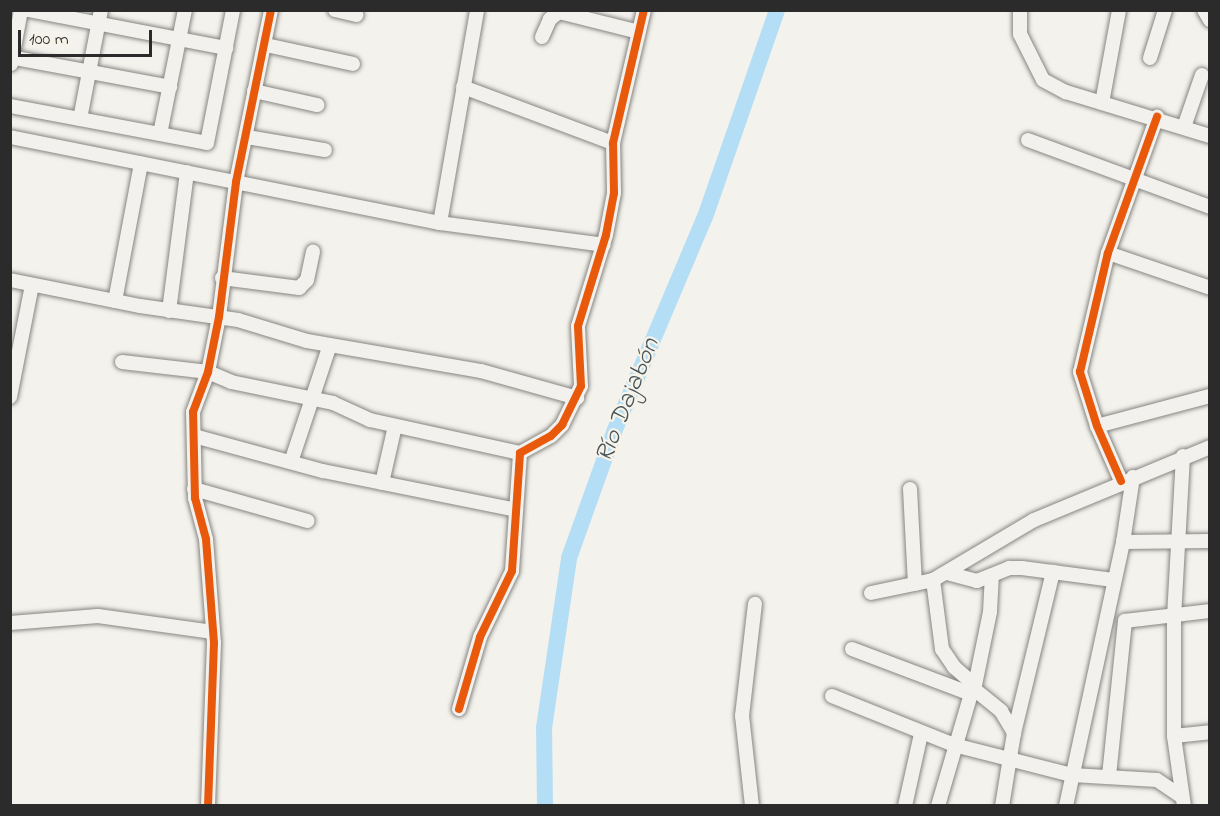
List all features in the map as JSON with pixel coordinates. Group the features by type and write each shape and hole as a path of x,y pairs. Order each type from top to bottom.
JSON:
{"street":[{"path":"21,10 11,60 170,87"},
{"path":"28,10 100,17 179,39 226,48"},
{"path":"160,134 185,10"},
{"path":"10,106 207,143 233,10"},
{"path":"208,806 213,632 206,539 194,489 193,412 208,372 219,316 222,278 236,182 247,137 254,91 266,45 271,10"},
{"path":"335,10 356,15"},
{"path":"440,223 477,10"},
{"path":"122,362 208,372 231,382 312,399 395,426 520,453 551,436 571,412 581,386 578,326 604,245 614,194 613,143 644,10"},
{"path":"1020,10 1020,34 1042,80 1066,92 1157,117 1209,136"},
{"path":"1102,103 1119,10"},
{"path":"1150,58 1165,10"},
{"path":"1204,10 1209,20"},
{"path":"542,37 550,19 559,12 639,32"},
{"path":"80,118 100,17"},
{"path":"266,45 353,64"},
{"path":"1184,127 1202,75"},
{"path":"462,87 613,143"},
{"path":"254,91 317,105"},
{"path":"1066,806 1123,542 1127,479 1097,426 1080,372 1108,253 1133,178 1157,117"},
{"path":"10,137 440,223 534,239 604,245"},
{"path":"247,137 325,150"},
{"path":"1028,140 1209,207"},
{"path":"115,301 141,163"},
{"path":"169,311 187,172"},
{"path":"222,278 299,288 307,280 313,252"},
{"path":"1108,253 1209,288"},
{"path":"10,280 169,311 219,316 330,345 481,371 577,398"},
{"path":"10,397 32,285"},
{"path":"291,462 330,345"},
{"path":"1097,426 1209,396"},
{"path":"382,483 395,426"},
{"path":"194,436 382,483 516,510"},
{"path":"871,593 933,580 1034,520 1127,479 1209,447"},
{"path":"459,709 480,637 512,571 520,453"},
{"path":"1182,801 1174,736 1174,615 1180,541 1183,456"},
{"path":"194,489 308,521"},
{"path":"910,489 915,584"},
{"path":"1123,542 1209,542"},
{"path":"947,573 977,581 1009,568 1113,580"},
{"path":"1002,806 1014,733 1053,572"},
{"path":"938,806 954,745 973,689 990,612 992,576"},
{"path":"933,580 942,650 973,689 1001,711 1014,733"},
{"path":"752,806 742,716 755,604"},
{"path":"1109,776 1124,624 1127,619 1209,611"},
{"path":"10,623 98,616 213,632"},
{"path":"852,649 973,689"},
{"path":"832,696 921,734 1010,760 1072,775 1157,780 1182,801"},
{"path":"1174,736 1209,732"},
{"path":"905,806 921,734"}],"waterway":[{"name":"Río Dajabón","path":"545,806 544,728 569,558 614,432 705,217 777,10"}],"cycle path":[{"path":"208,806 214,643 206,539 195,498 193,412 208,372 219,317 236,182 271,10"},
{"path":"459,709 480,637 512,571 520,453 551,436 562,425 581,386 578,326 606,235 614,193 613,143 644,10"},
{"path":"1121,481 1097,426 1080,372 1108,253 1157,117"}]}
